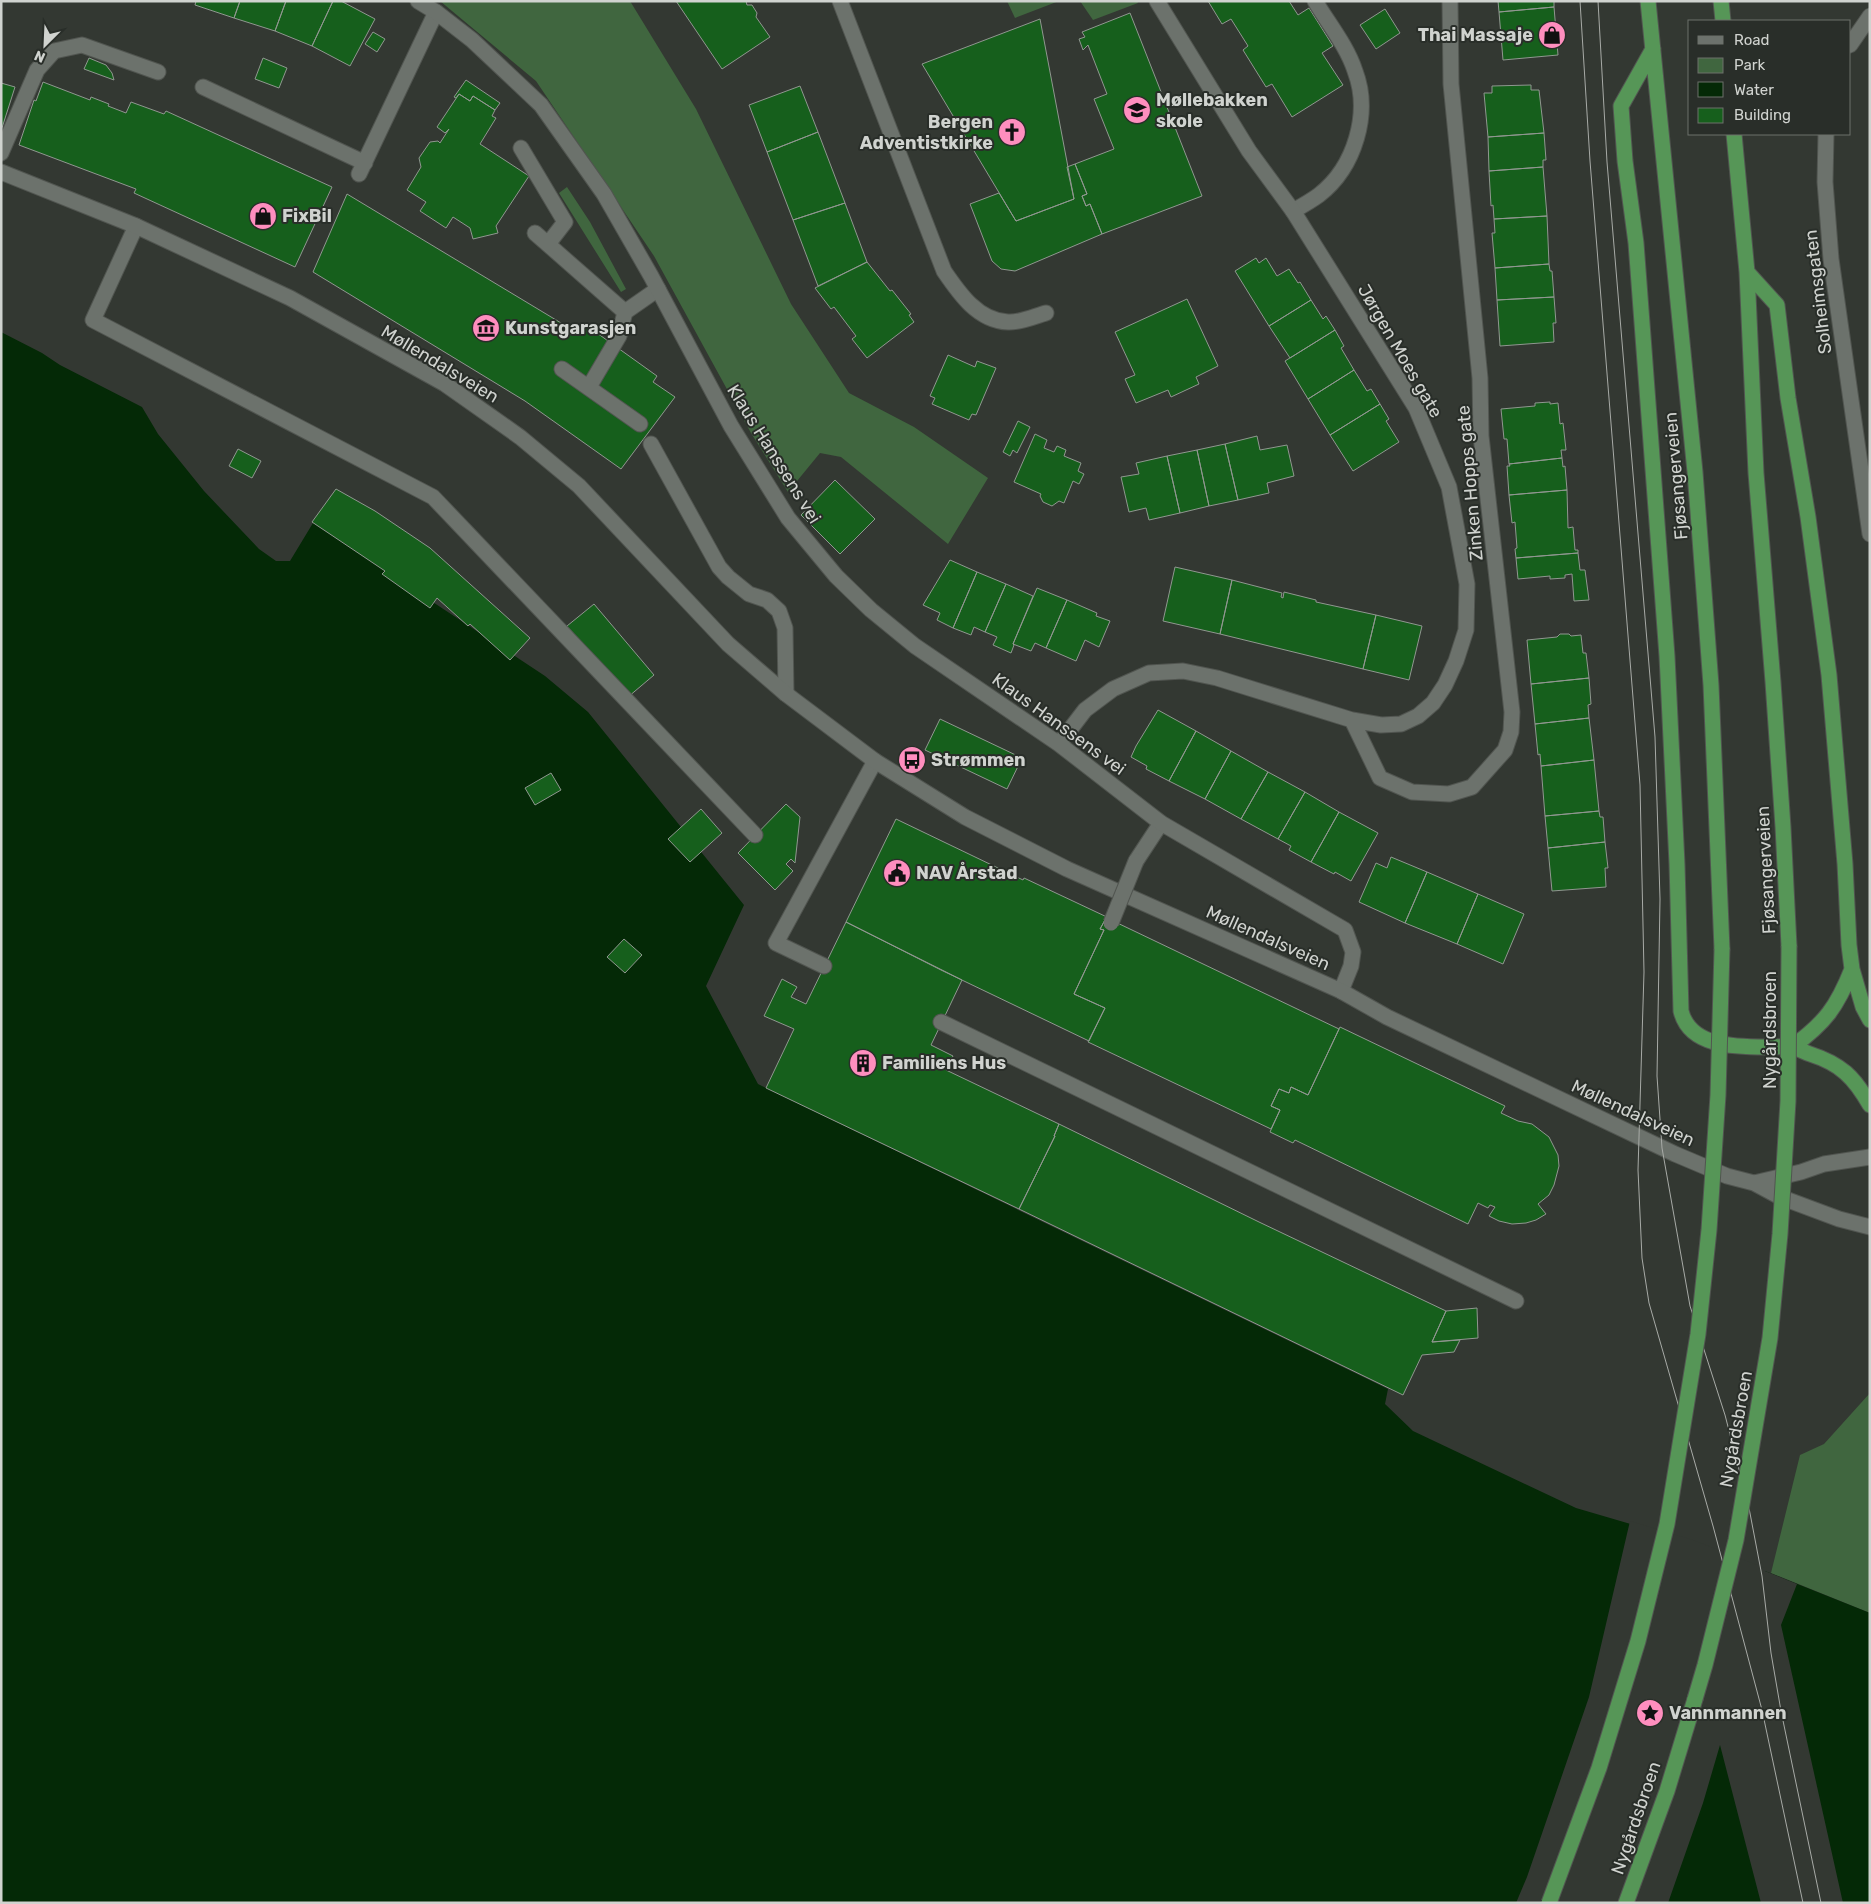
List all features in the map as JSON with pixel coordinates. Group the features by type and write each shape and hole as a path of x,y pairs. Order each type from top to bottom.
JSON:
{"highway":[{"name":"Fjøsangerveien","path":"1549,1903 1607,1741 1638,1641 1667,1524 1698,1334 1709,1230 1718,1095 1722,949 1711,685 1695,472 1648,1"},
{"path":"1721,1 1723,20"},
{"path":"1653,49 1622,106 1625,161 1636,243 1667,656 1678,864 1681,1011 1683,1020 1689,1029 1705,1040 1743,1047 1792,1047 1826,1059 1840,1067 1854,1080 1870,1105"},
{"name":"Fjøsangerveien","path":"1734,135 1747,272 1756,473 1773,682 1789,946"},
{"path":"1747,272 1777,305 1788,398 1808,517 1829,676 1852,969 1863,1007 1870,1020"},
{"name":"Nygårdsbroen","path":"1626,1903 1666,1791 1705,1665 1736,1540 1771,1329 1780,1234 1788,1101 1789,946"},
{"path":"1792,1047 1813,1032 1827,1017 1841,997 1852,969"}],"street":[{"name":"Klaus Hanssens vei","path":"418,1 436,12 472,40 541,106 604,194 751,459 788,518 836,576 871,610 915,646 1059,744 1160,823 1345,930 1353,952 1341,991"},
{"path":"840,1 944,271 962,298 974,308 992,318 1009,322 1046,313"},
{"name":"Jørgen Moes gate","path":"1059,744 1085,710 1113,689 1149,672 1183,671 1217,678 1352,720 1381,725 1401,724 1418,716 1434,703 1456,661 1466,630 1467,584 1450,487 1416,408 1293,211 1249,151 1157,1"},
{"path":"1293,211 1319,195 1345,165 1356,143 1361,122 1362,92 1355,69 1315,1"},
{"name":"Zinken Hopps gate","path":"1352,720 1380,778 1412,792 1448,794 1472,787 1505,750 1511,732 1512,712 1481,436 1480,378 1451,84 1450,1"},
{"path":"203,87 362,168 436,12"},
{"path":"1851,44 1870,16"},
{"path":"1,153 37,70 54,51 82,45 158,72"},
{"name":"Solheimsgaten","path":"1826,135 1825,182 1831,259 1870,534"},
{"path":"522,148 565,222 548,244"},
{"name":"Møllendalsveien","path":"1,172 136,226 290,298 445,384 520,437 579,486 728,644 786,694 875,760 964,817 1067,869 1341,991 1387,1017 1674,1154 1727,1176 1754,1183 1780,1197 1839,1219 1870,1227"},
{"path":"136,226 93,320 433,497 755,835"},
{"path":"535,233 625,312"},
{"path":"589,387 619,336 625,312 658,289"},
{"path":"562,369 640,424"},
{"path":"651,444 719,567 749,594 767,600 779,610 785,628 786,694"},
{"path":"824,966 776,943 875,760"},
{"path":"1111,923 1136,861 1160,823"},
{"path":"941,1022 1516,1300"},
{"name":"Møllendalsveien","path":"1754,1183 1782,1178 1824,1164 1870,1157"}],"green space":[{"path":"440,1 630,1 696,109 791,304 849,393 914,427 988,478 948,544 841,457 820,453 788,492 751,433 654,256 536,81"},
{"path":"1007,1 1059,1 1015,18"},
{"path":"1080,1 1137,1 1138,3 1093,20"},
{"path":"567,187 590,222 626,289 621,292 559,193"},
{"path":"1870,1393 1870,1613 1771,1573 1800,1455 1824,1444"}],"water":[{"path":"1,332 142,407 158,434 204,491 259,549 276,561 290,561 313,523 545,676 588,712 744,905 706,986 758,1084 1388,1389 1385,1404 1413,1431 1576,1508 1692,1542 1870,1613 1870,1903 1,1903"}],"pier":[{"path":"1630,1521 1693,1540 1765,1568 1765,1571 1797,1584 1781,1625 1843,1903 1761,1903 1720,1745 1703,1803 1668,1903 1516,1903 1527,1877 1589,1697"}],"building":[{"path":"196,1 240,1 234,18 195,5"},
{"path":"240,1 286,1 275,31 234,18"},
{"path":"286,1 333,1 312,46 275,31"},
{"path":"333,1 341,1 375,19 350,66 312,46"},
{"path":"676,1 746,1 747,5 752,5 757,13 756,17 770,37 722,69"},
{"path":"1208,1 1289,1 1298,15 1309,8 1333,46 1322,53 1343,85 1292,117 1272,84 1266,87 1243,50 1248,46 1231,19 1222,24"},
{"path":"1498,1 1554,1 1554,7 1499,12"},
{"path":"1554,7 1558,55 1503,60 1499,12"},
{"path":"1385,9 1400,33 1376,49 1360,25"},
{"path":"1130,13 1202,196 1102,234 1090,204 1086,206 1082,196 1087,194 1075,164 1114,149 1094,99 1107,94 1088,45 1083,50 1079,39 1085,37 1082,32"},
{"name":"Bergen Adventistkirke","path":"1040,19 1074,199 1016,221 922,64"},
{"path":"373,32 385,39 377,52 365,44"},
{"path":"89,58 106,65 112,73 114,80 84,69"},
{"path":"263,58 287,68 279,88 255,79"},
{"path":"466,80 500,103 495,110 473,96 470,101 459,94 456,98 454,97"},
{"path":"43,82 90,100 91,97 126,113 131,102 164,114 166,111 332,187 295,267 134,193 136,189 19,145 34,100 36,101"},
{"path":"1,83 15,87 1,131"},
{"path":"1531,85 1531,90 1539,90 1544,133 1488,137 1484,93 1492,93 1492,86"},
{"path":"800,86 818,132 767,152 749,105"},
{"path":"459,94 470,101 473,96 495,110 492,116 496,118 480,144 529,176 496,226 498,233 473,239 470,228 453,217 446,228 420,211 426,202 407,190 421,167 419,158 430,142 438,141 440,143 449,129 445,133 437,127"},
{"path":"818,132 845,203 793,220 767,152"},
{"path":"1544,133 1546,160 1543,160 1543,167 1489,171 1488,137"},
{"path":"1075,164 1087,194 1082,196 1086,206 1090,204 1102,234 1015,271 1001,269 992,261 970,204 999,193 1016,221 1074,199 1067,167"},
{"path":"1543,167 1547,216 1494,219 1493,205 1491,206 1489,171"},
{"name":"Kunstgarasjen","path":"347,194 576,332 583,323 657,376 653,382 675,397 621,469 525,401 313,272"},
{"path":"845,203 867,262 818,286 793,220"},
{"path":"1547,216 1549,264 1495,268 1492,233 1495,233 1494,219"},
{"path":"1256,258 1259,263 1266,258 1277,276 1289,269 1311,300 1269,326 1235,271"},
{"path":"867,262 911,314 909,315 914,322 867,358 852,339 856,336 834,307 831,309 815,288"},
{"path":"1549,264 1550,271 1552,271 1554,297 1497,300 1495,268"},
{"path":"1554,297 1556,323 1553,323 1554,342 1500,346 1497,300"},
{"path":"1187,299 1218,366 1196,377 1199,384 1171,397 1168,390 1136,403 1125,379 1135,375 1115,332"},
{"path":"1311,300 1323,319 1326,316 1335,330 1290,358 1269,326"},
{"path":"1335,330 1344,346 1341,348 1354,370 1308,399 1285,361"},
{"path":"948,355 975,367 977,361 996,368 976,415 972,414 969,420 932,404 935,398 930,396"},
{"path":"1354,370 1367,391 1371,389 1380,404 1330,435 1308,399"},
{"path":"1550,402 1550,404 1558,403 1560,424 1563,423 1566,450 1561,450 1562,458 1509,464 1507,439 1504,439 1501,409 1535,406 1535,403"},
{"path":"1380,404 1389,419 1386,421 1399,442 1353,471 1330,435"},
{"path":"1018,421 1030,427 1017,453 1013,450 1010,456 1003,452"},
{"path":"1035,434 1047,440 1044,448 1054,452 1057,446 1066,450 1064,456 1081,463 1078,471 1084,474 1079,484 1073,481 1064,503 1059,501 1052,506 1043,502 1041,494 1014,482"},
{"path":"1257,436 1260,450 1287,445 1294,476 1267,483 1269,493 1238,500 1225,444"},
{"path":"1225,444 1238,500 1209,506 1197,450"},
{"path":"238,449 261,461 252,478 229,466"},
{"path":"1197,450 1209,506 1180,513 1167,456"},
{"path":"1167,456 1180,513 1149,520 1146,508 1129,512 1121,477 1139,474 1136,463"},
{"path":"1562,458 1563,467 1565,466 1567,490 1509,495 1507,466 1510,466 1509,464"},
{"path":"835,480 875,519 840,554 801,515"},
{"path":"336,489 375,511 430,548 530,638 510,660 470,624 468,626 437,598 430,608 382,574 385,571 312,522"},
{"path":"1567,490 1568,528 1573,527 1575,550 1578,550 1578,553 1516,558 1515,522 1512,523 1509,495"},
{"path":"1578,553 1580,570 1585,570 1589,600 1574,601 1572,574 1565,575 1565,578 1550,579 1550,576 1518,579 1516,558"},
{"path":"950,560 977,572 953,628 937,620 940,613 923,605"},
{"path":"1175,567 1232,580 1220,634 1163,621"},
{"path":"977,572 1006,584 985,632 974,627 971,635 953,628"},
{"path":"1232,580 1282,593 1281,597 1283,598 1284,592 1316,600 1316,602 1376,615 1363,669 1220,634"},
{"path":"1006,584 1033,596 1011,653 993,645 997,637 985,632"},
{"path":"1037,588 1067,600 1046,648 1035,643 1031,651 1013,644"},
{"path":"1067,600 1097,613 1096,616 1110,621 1099,647 1085,640 1076,661 1046,648"},
{"path":"594,604 654,675 628,697 567,626"},
{"path":"1376,615 1422,626 1409,680 1363,669"},
{"path":"1560,634 1581,635 1583,653 1586,653 1589,678 1531,684 1527,640 1557,637"},
{"path":"1589,678 1591,704 1588,705 1589,718 1535,724 1531,684"},
{"path":"1158,710 1196,731 1169,781 1146,769 1147,766 1131,757"},
{"path":"1589,718 1594,760 1541,766 1535,724"},
{"path":"940,719 1022,758 1007,789 925,750"},
{"path":"1196,731 1231,751 1205,799 1169,781"},
{"path":"1231,751 1268,772 1241,819 1205,799"},
{"path":"1594,760 1599,811 1545,816 1541,766"},
{"path":"1268,772 1305,792 1278,839 1241,819"},
{"path":"551,773 561,790 535,805 525,788"},
{"path":"1305,792 1339,812 1311,862 1289,850 1291,846 1278,839"},
{"path":"786,804 800,817 795,863 791,859 786,864 793,871 775,890 738,853"},
{"path":"701,809 722,833 690,862 668,839"},
{"path":"1599,811 1600,817 1603,817 1605,842 1548,848 1545,816"},
{"path":"1339,812 1378,833 1351,881 1311,862"},
{"path":"896,819 1023,880 1024,878 1109,918 1105,920 1100,929 1104,930 1074,994 1105,1008 1089,1041 846,922"},
{"path":"1605,842 1608,868 1605,868 1606,887 1552,891 1548,848"},
{"path":"1391,857 1427,872 1405,923 1359,902 1376,863 1387,868"},
{"path":"1427,872 1478,894 1457,944 1405,923"},
{"path":"1478,894 1524,914 1503,964 1457,944"},
{"path":"1109,919 1339,1029 1308,1095 1291,1087 1289,1093 1279,1089 1271,1106 1280,1110 1271,1129 1088,1042 1105,1008 1074,994 1104,930 1100,929 1105,920"},
{"name":"Familiens Hus","path":"846,922 962,980 931,1045 953,1056 946,1070 1059,1124 1019,1209 766,1088 794,1029 764,1016 782,979 797,987 791,997 806,1004"},
{"path":"624,939 642,955 625,973 607,957"},
{"path":"1340,1027 1505,1106 1501,1113 1518,1121 1532,1124 1549,1137 1558,1155 1559,1166 1549,1195 1538,1204 1546,1214 1526,1223 1512,1224 1489,1216 1495,1207 1490,1205 1488,1208 1478,1203 1468,1224 1295,1140 1293,1143 1270,1132 1280,1110 1271,1106 1279,1089 1289,1093 1291,1087 1308,1095"},
{"path":"1059,1124 1446,1311 1432,1342 1460,1340 1454,1352 1422,1355 1403,1395 1019,1209"},
{"path":"1477,1308 1478,1338 1432,1342 1446,1311"}],"tram line":[{"path":"1580,1 1590,161 1640,785 1644,972 1638,1170 1642,1258 1649,1303 1713,1526 1762,1710 1803,1903"},
{"path":"1598,1 1607,162 1655,737 1660,899 1657,1076 1662,1148 1690,1306 1725,1415 1749,1508 1762,1576 1771,1653 1781,1711 1821,1903"}],"place":[{"name":"Thai Massaje","path":"1552,35"},
{"name":"Møllebakken skole","path":"1137,110"},
{"name":"Bergen Adventistkirke","path":"1012,132"},
{"name":"FixBil","path":"263,216"},
{"name":"Kunstgarasjen","path":"486,328"},
{"name":"Strømmen","path":"912,760"},
{"name":"NAV Årstad","path":"897,873"},
{"name":"Familiens Hus","path":"863,1063"},
{"name":"Vannmannen","path":"1650,1713"}]}
